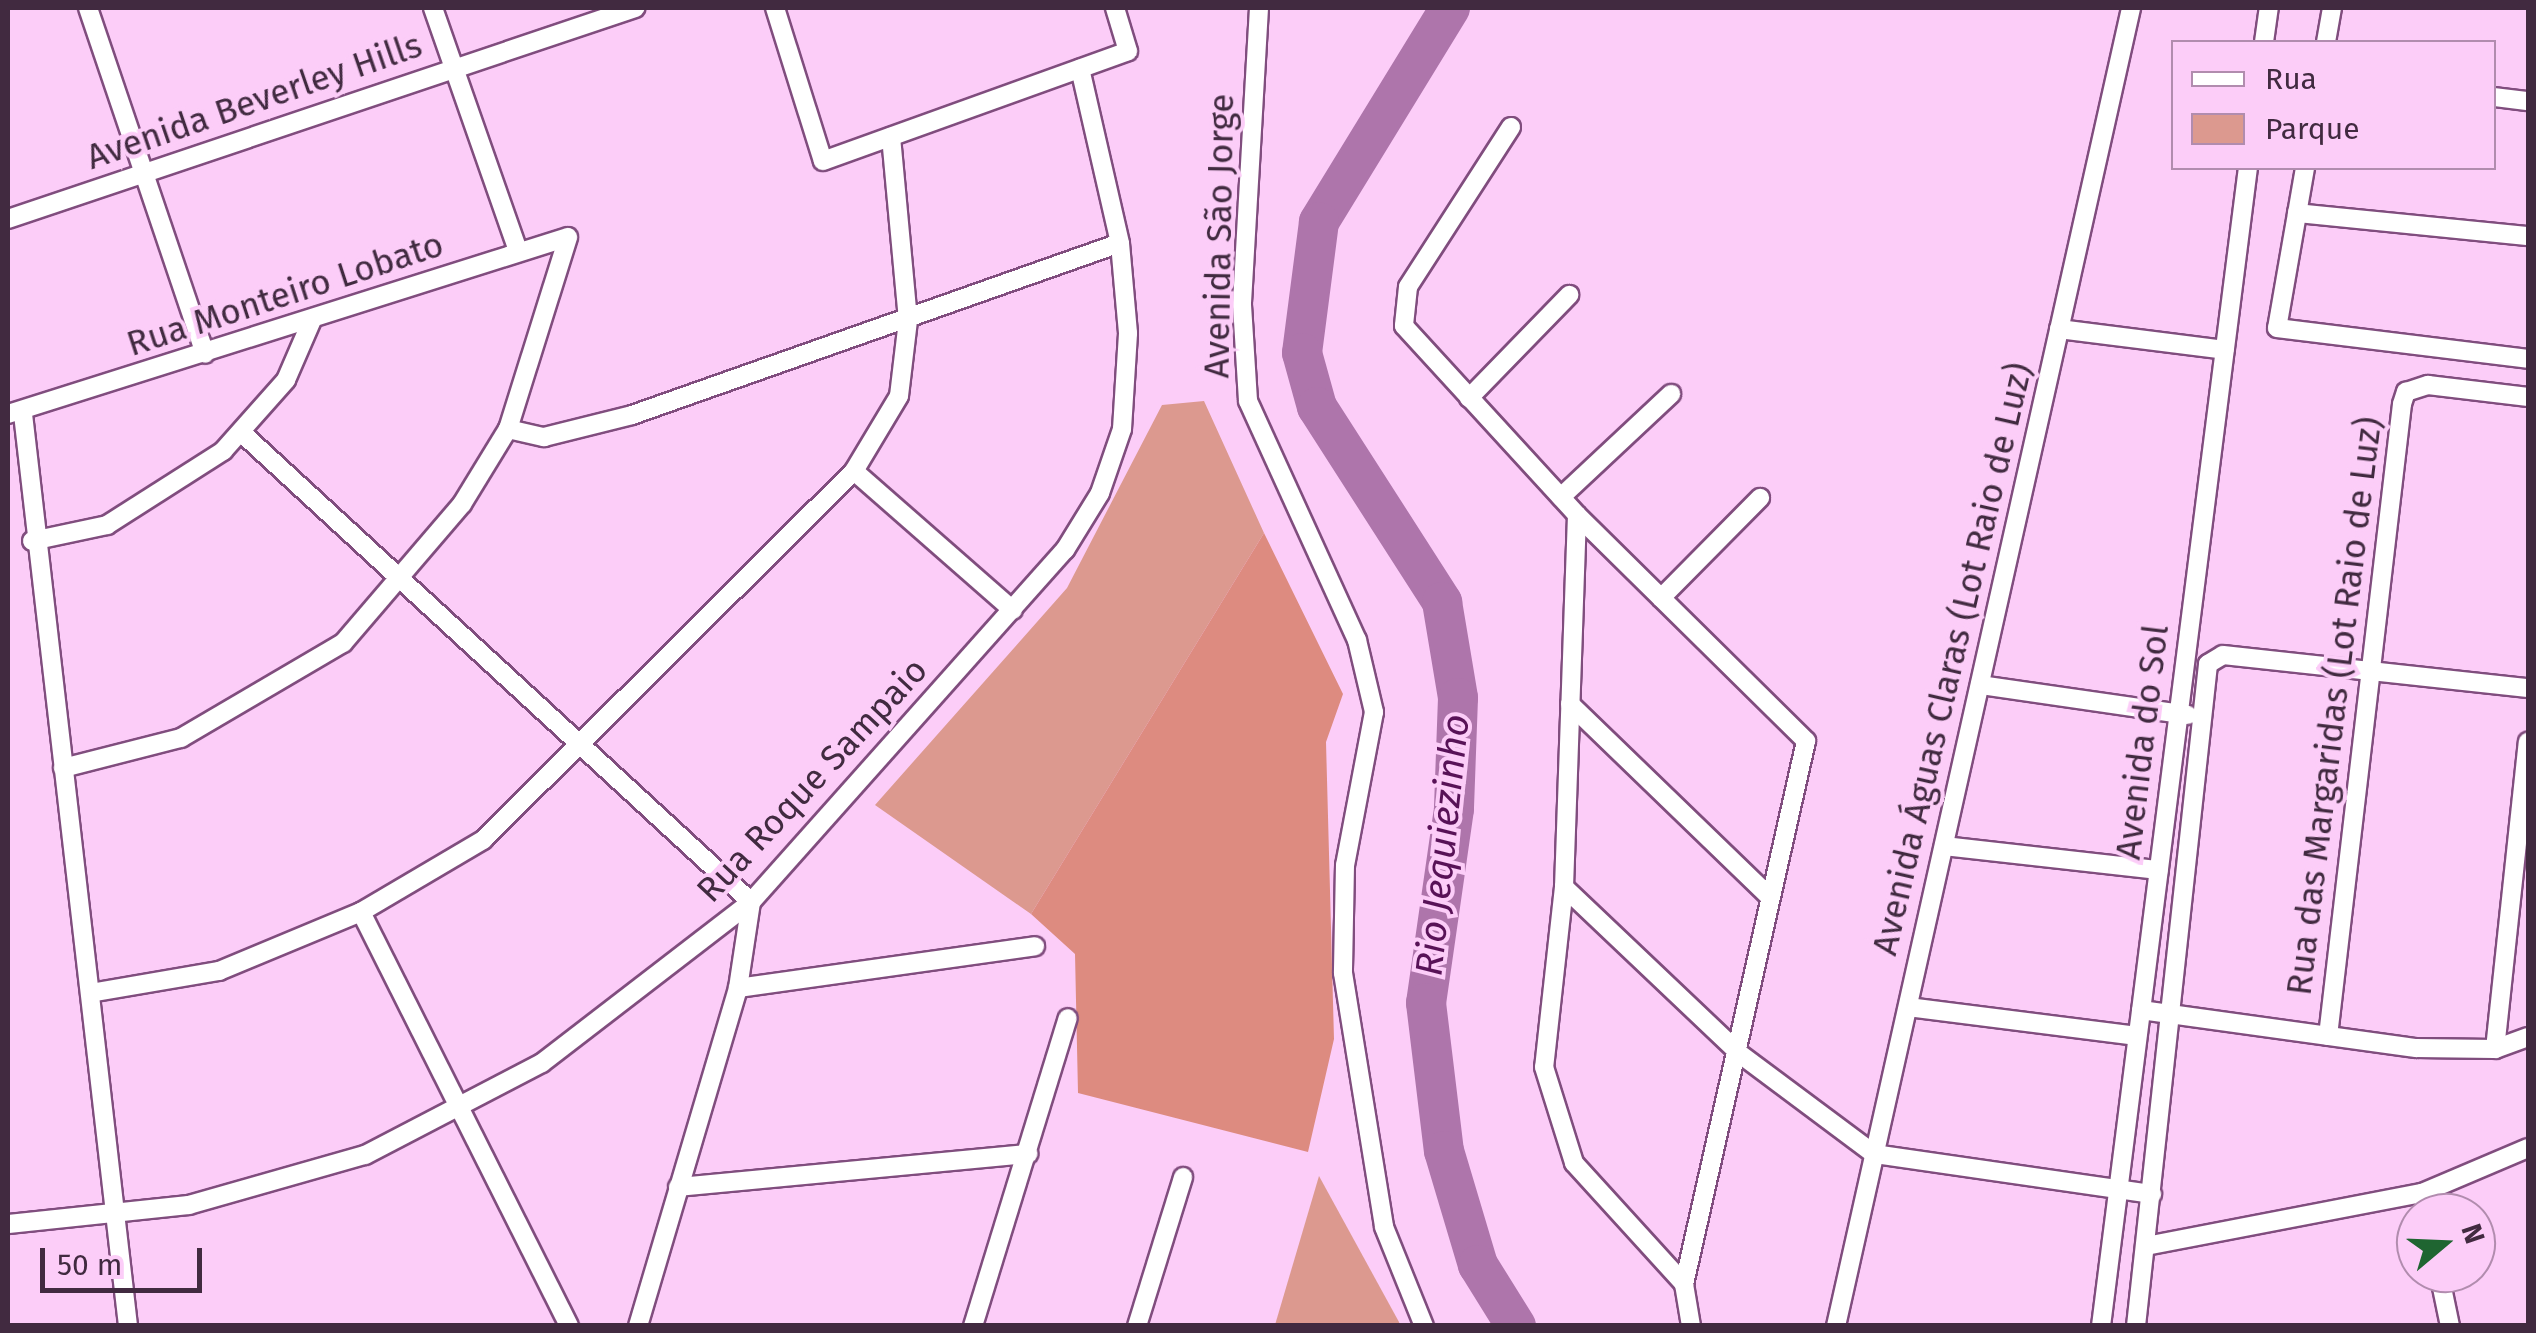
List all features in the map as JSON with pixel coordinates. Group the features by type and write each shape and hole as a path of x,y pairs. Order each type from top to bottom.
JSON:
{"street":[{"path":"88,8 205,354"},
{"path":"433,8 518,251"},
{"name":"Avenida Beverley Hills","path":"8,219 635,8"},
{"path":"775,8 822,161 1128,51 1115,8"},
{"name":"Avenida São Jorge","path":"1259,8 1242,304 1248,401 1357,640 1374,712 1345,865 1344,974 1384,1227 1424,1326"},
{"name":"Avenida Águas Claras (Lot Raio de Luz)","path":"1836,1326 2131,8"},
{"path":"2264,40 2269,8"},
{"path":"2326,40 2332,8"},
{"name":"Rua Roque Sampaio","path":"8,1224 112,1216 316,1175 463,1110 638,997 751,902 1013,610 1100,493 1122,429 1120,243 1080,69"},
{"path":"2496,97 2528,100"},
{"path":"1512,127 1408,287 1404,326 1561,498 1806,740 1769,896 1740,1054 1684,1284 1691,1326"},
{"path":"96,992 220,971 361,912 482,840 854,470 900,396 908,320 891,137"},
{"name":"Avenida do Sol","path":"2100,1326 2248,170"},
{"path":"2305,170 2277,328 2528,359"},
{"path":"2297,213 2528,236"},
{"name":"Rua Monteiro Lobato","path":"15,414 568,238 508,430"},
{"path":"62,768 181,738 270,694 343,643 399,579 508,430 576,431 908,320 1120,243"},
{"path":"1469,398 1569,295"},
{"path":"32,540 107,525 243,434 286,380 312,320"},
{"path":"2059,329 2225,350"},
{"name":"Rua das Margaridas (Lot Raio de Luz)","path":"2328,1036 2402,404 2414,387 2528,397"},
{"path":"1561,498 1671,394"},
{"path":"15,414 96,992 112,1216 128,1326"},
{"path":"243,434 751,902 738,988 638,1326"},
{"path":"854,470 1013,610"},
{"path":"1661,598 1760,498"},
{"path":"1577,514 1564,887 1544,1067 1574,1163 1684,1284"},
{"name":"Avenida do Sol","path":"2136,1326 2174,1014 2200,679 2223,655 2372,669"},
{"path":"2372,669 2528,688"},
{"path":"1980,685 2198,717"},
{"path":"1570,704 1769,896"},
{"path":"2496,1049 2528,742"},
{"path":"1944,846 2158,870"},
{"path":"1564,887 1740,1054 1874,1154 2118,1185 2152,1194"},
{"path":"361,912 569,1326"},
{"path":"738,988 1035,946"},
{"path":"1908,1007 2137,1036"},
{"path":"2141,1010 2328,1036 2496,1049 2528,1037"},
{"path":"973,1326 1068,1018"},
{"path":"2422,1193 2528,1148"},
{"path":"678,1187 1028,1154"},
{"path":"1137,1326 1183,1177"},
{"path":"2146,1246 2396,1198"},
{"path":"2443,1293 2450,1326"}],"green space":[{"path":"1204,401 1264,533 1031,914 875,805 1067,588 1162,405"},
{"path":"1319,1176 1399,1322 1400,1325 1275,1325"}],"shaded area":[{"path":"1264,533 1343,694 1326,742 1334,1039 1308,1152 1078,1093 1075,954 1031,914"}],"waterway":[{"name":"Rio Jequiezinho","path":"1450,8 1319,222 1302,353 1317,407 1442,602 1458,698 1454,809 1426,1003 1444,1151 1478,1265 1516,1326"}]}
